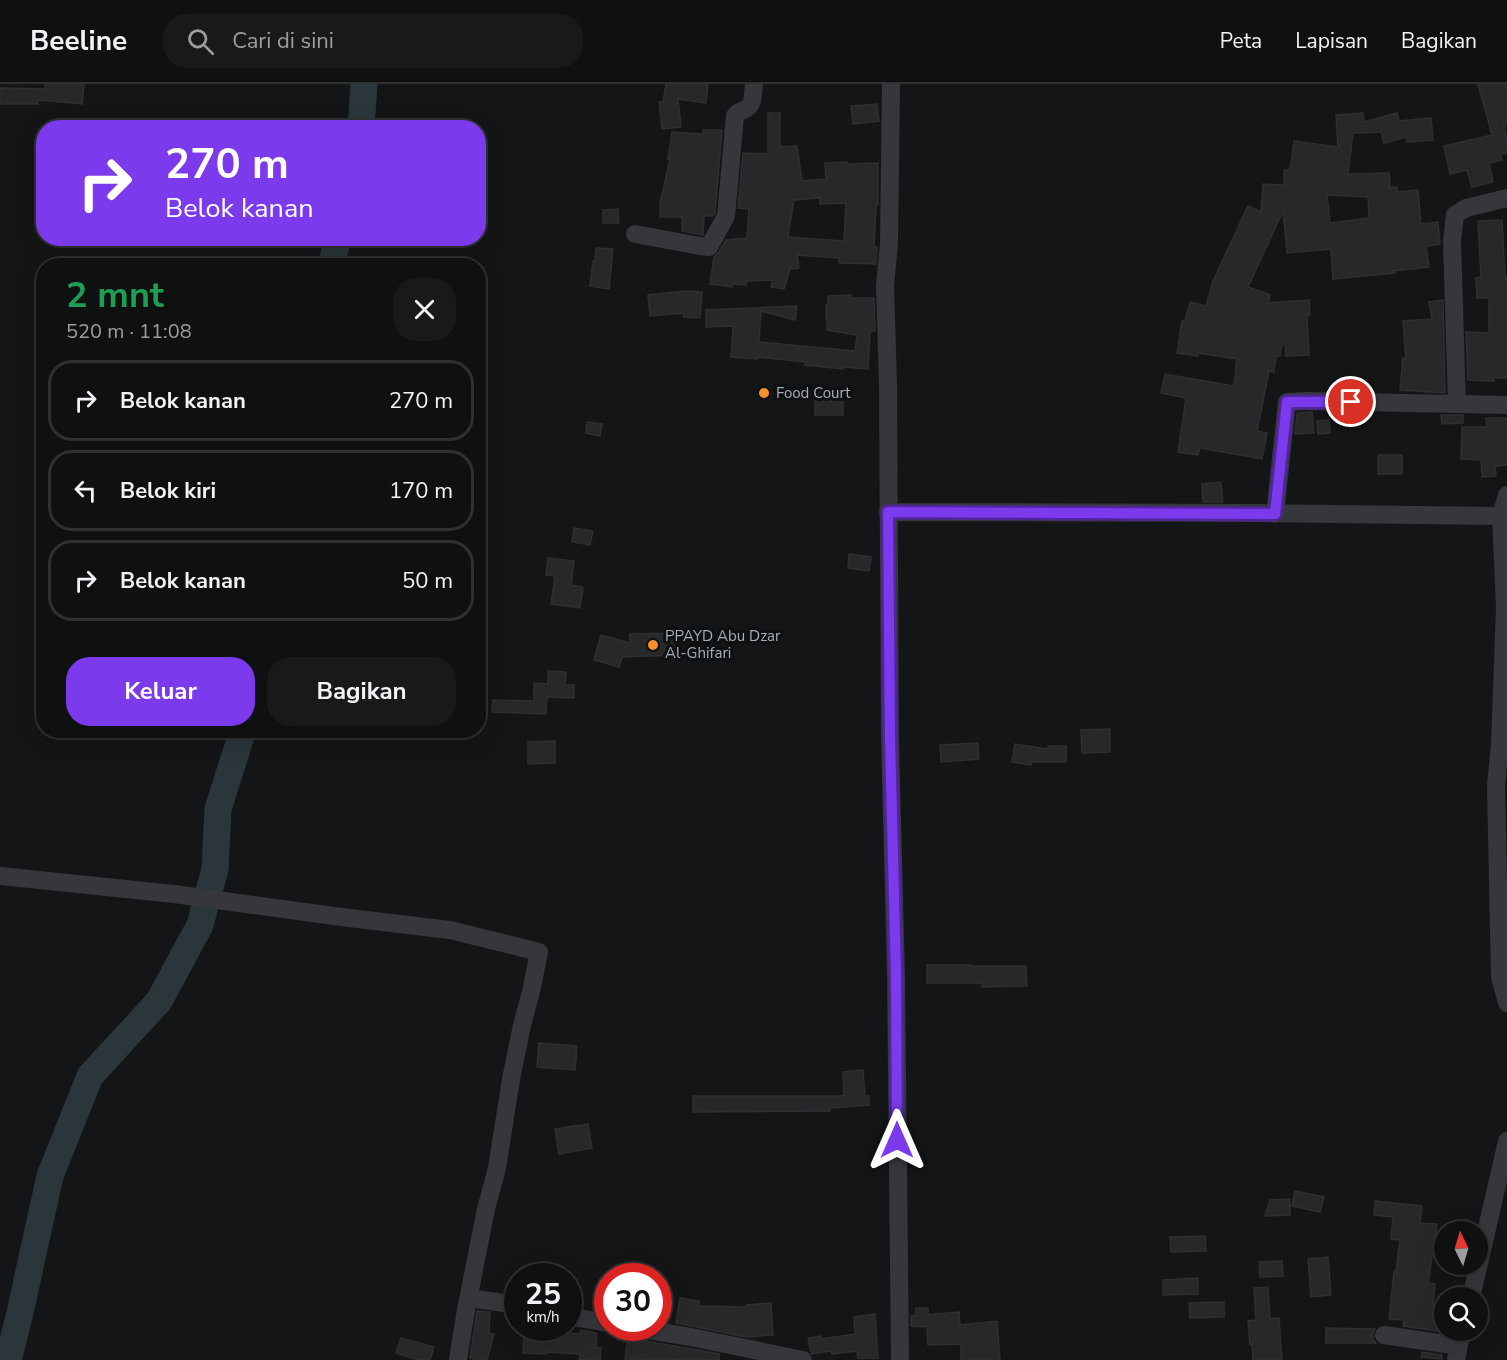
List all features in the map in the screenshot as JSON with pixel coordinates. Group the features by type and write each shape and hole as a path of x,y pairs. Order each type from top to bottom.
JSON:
{"street":[{"path":"638,234 709,247 726,216 735,116 738,111 750,107 754,84"},
{"path":"891,84 889,221 885,286 900,1360"},
{"path":"1457,404 1452,241 1455,215 1466,208 1507,198"},
{"path":"1275,514 1287,402 1507,405"},
{"path":"1507,495 1503,525 1504,745 1496,786 1500,977 1507,1003"},
{"path":"888,512 1275,514 1503,525"},
{"path":"0,876 197,897 450,930 539,952 511,1079 497,1168 486,1209 458,1360"},
{"path":"1473,1287 1507,1142"},
{"path":"469,1298 504,1303"},
{"path":"672,1335 803,1360"},
{"path":"1384,1335 1459,1345"}],"building":[{"path":"45,84 84,84 82,104 38,100 38,104 0,104 0,88 45,89"},
{"path":"666,84 708,84 706,103 678,99 681,127 662,129 659,102 663,102"},
{"path":"1478,84 1507,84 1507,125 1504,126 1507,153 1501,154 1502,160 1489,163 1493,182 1472,187 1467,170 1450,174 1444,146 1492,135"},
{"path":"877,104 879,121 853,124 851,106"},
{"path":"768,113 780,113 780,147 797,146 802,181 826,179 825,163 878,163 878,205 876,205 874,247 877,247 876,264 839,263 839,258 797,255 799,268 790,269 784,289 771,287 773,280 747,281 746,285 732,284 732,287 710,284 714,257 726,240 747,238 749,209 738,208 743,153 768,154","holes":["820,198 820,204 846,203 844,241 788,237 794,200"]},
{"path":"1363,113 1364,122 1397,113 1399,121 1431,118 1433,140 1407,142 1406,137 1384,143 1381,132 1353,133 1348,174 1389,173 1390,187 1397,187 1397,192 1418,190 1421,224 1438,222 1440,244 1426,246 1429,267 1333,279 1331,249 1287,253 1283,211 1248,287 1270,295 1268,303 1309,300 1310,315 1307,316 1309,355 1286,356 1285,344 1282,344 1280,356 1276,357 1274,372 1269,371 1257,431 1267,433 1262,459 1200,448 1198,455 1178,452 1186,398 1161,393 1165,374 1234,386 1237,359 1198,353 1198,356 1177,353 1182,321 1185,321 1190,302 1206,306 1213,281 1248,206 1261,212 1263,184 1284,185 1284,170 1290,170 1294,141 1338,147 1336,115","holes":["1327,195 1368,197 1369,218 1330,223"]},
{"path":"703,130 722,130 715,213 713,216 704,216 703,235 682,231 682,217 660,217 660,203 670,159 668,159 672,132 703,134"},
{"path":"618,209 619,223 603,223 603,210"},
{"path":"1502,220 1505,277 1507,276 1507,378 1494,378 1494,381 1468,380 1466,332 1489,333 1489,298 1477,298 1476,278 1481,277 1478,221"},
{"path":"596,248 613,249 609,289 590,286"},
{"path":"685,291 702,292 700,318 684,317 684,313 650,316 648,295"},
{"path":"851,295 851,298 874,298 875,331 870,332 868,369 805,365 806,362 758,357 758,359 731,357 733,326 706,327 706,310 797,306 795,320 761,311 759,342 855,351 857,335 827,330 828,296"},
{"path":"1443,300 1445,393 1400,390 1403,358 1406,359 1403,321 1432,319 1429,302"},
{"path":"815,389 843,389 843,415 815,415"},
{"path":"1312,412 1314,433 1295,434 1297,413"},
{"path":"1441,415 1463,415 1463,423 1442,424"},
{"path":"1486,418 1507,418 1507,465 1495,466 1496,476 1482,477 1481,460 1461,459 1462,427 1487,427"},
{"path":"1329,420 1330,433 1318,434 1317,421"},
{"path":"587,422 602,424 600,436 586,433"},
{"path":"1378,455 1402,455 1402,474 1378,474"},
{"path":"1221,482 1223,502 1203,502 1202,484"},
{"path":"574,528 593,531 590,545 572,542"},
{"path":"849,554 871,557 869,571 848,568"},
{"path":"548,558 574,561 571,585 583,587 580,608 551,604 555,576 546,575"},
{"path":"676,633 677,655 622,657 619,667 594,660 601,635 630,643 630,634"},
{"path":"548,671 566,672 565,685 574,685 574,698 547,697 546,714 492,712 493,700 534,701 534,683 548,684"},
{"path":"1110,729 1110,752 1082,753 1081,730"},
{"path":"555,741 555,763 528,764 528,742"},
{"path":"978,743 979,759 941,762 940,745"},
{"path":"1015,744 1048,749 1048,746 1066,746 1066,762 1032,762 1031,765 1012,762"},
{"path":"927,965 1026,966 1027,986 982,987 982,983 927,983"},
{"path":"539,1043 577,1046 575,1070 537,1067"},
{"path":"863,1070 865,1096 869,1096 869,1105 830,1108 830,1111 693,1112 693,1096 844,1096 843,1072"},
{"path":"588,1124 592,1148 559,1154 555,1129"},
{"path":"1295,1191 1324,1197 1320,1212 1292,1206"},
{"path":"1290,1199 1290,1215 1265,1216 1270,1200"},
{"path":"1375,1201 1422,1206 1420,1223 1434,1224 1434,1244 1428,1283 1435,1284 1434,1331 1403,1326 1404,1320 1389,1319 1400,1240 1391,1239 1393,1217 1374,1215"},
{"path":"1205,1236 1206,1251 1171,1252 1170,1237"},
{"path":"1328,1257 1331,1295 1311,1297 1308,1259"},
{"path":"1282,1261 1283,1276 1260,1277 1259,1262"},
{"path":"1198,1278 1198,1294 1163,1295 1163,1280"},
{"path":"1268,1287 1270,1319 1279,1318 1282,1360 1253,1360 1248,1321 1256,1320 1254,1288"},
{"path":"680,1298 699,1301 699,1306 746,1307 746,1305 771,1303 773,1335 746,1337 676,1323"},
{"path":"1224,1302 1224,1317 1190,1318 1189,1303"},
{"path":"916,1308 928,1308 928,1315 959,1312 960,1325 997,1321 1000,1360 961,1360 961,1344 928,1345 927,1327 911,1326 911,1316 915,1316"},
{"path":"477,1311 490,1312 489,1333 494,1334 487,1360 470,1358"},
{"path":"875,1314 878,1358 858,1358 857,1351 812,1354 808,1338 821,1336 821,1339 855,1334 854,1317"},
{"path":"1326,1328 1375,1329 1373,1339 1376,1343 1326,1343"},
{"path":"582,1330 594,1332 596,1347 601,1348 600,1360 579,1360 580,1354 523,1353 523,1341 582,1341"},
{"path":"401,1338 434,1347 430,1360 419,1360 396,1353"},
{"path":"627,1341 645,1341 719,1354 719,1360 625,1360"},
{"path":"1422,1352 1442,1355 1442,1359 1421,1357"}],"waterway":[{"path":"362,120 364,84"},
{"path":"333,258 336,246"},
{"path":"8,1360 50,1176 90,1076 159,1001 200,925 215,869 218,809 240,738"}],"place":[{"name":"Food Court","path":"764,393"},
{"name":"PPAYD Abu Dzar Al-Ghifari","path":"653,645"}],"route":[{"path":"897,1140 888,512 1275,514 1287,402 1351,402"}]}
